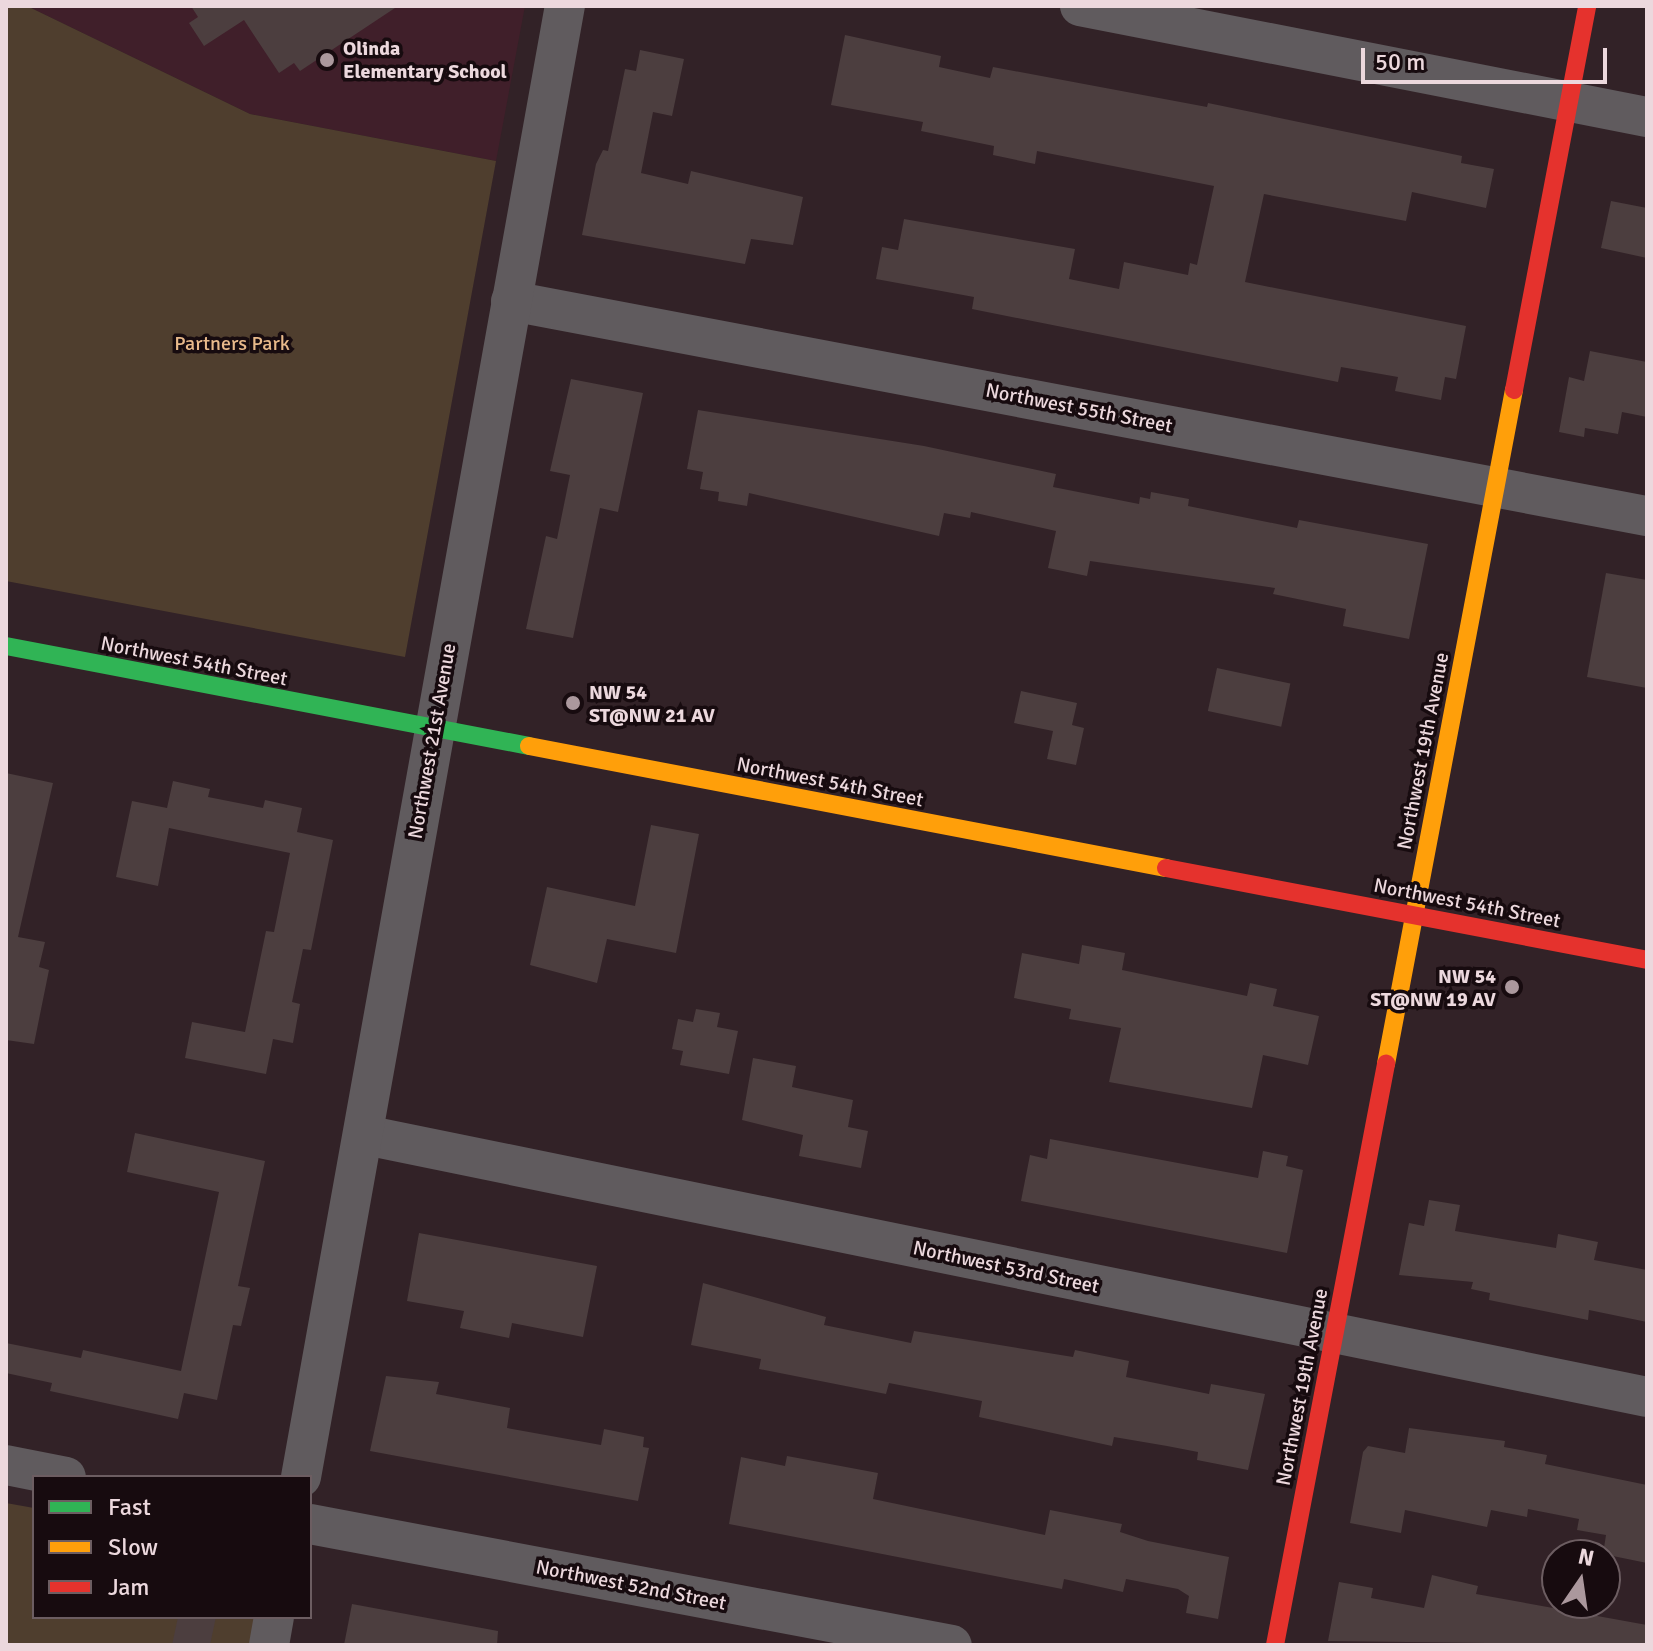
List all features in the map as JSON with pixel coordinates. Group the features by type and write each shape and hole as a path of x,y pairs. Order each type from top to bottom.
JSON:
{"street":[{"name":"Northwest 21st Avenue","path":"301,1475 365,1135 434,730 565,6"},
{"path":"1080,6 1647,117"},
{"name":"Northwest 19th Avenue","path":"1275,1645 1587,6"},
{"name":"Northwest 55th Street","path":"511,301 1647,516"},
{"name":"Northwest 54th Street","path":"6,646 1647,960"},
{"name":"Northwest 53rd Street","path":"365,1135 1647,1397"},
{"path":"6,1465 56,1475"},
{"name":"Northwest 52nd Street","path":"312,1524 952,1645"},
{"path":"269,1645 274,1619"}],"shaded area":[{"name":"Olinda Elementary School","path":"27,6 525,6 496,161 250,114"}],"green space":[{"name":"Partners Park","path":"6,6 27,6 250,114 496,161 405,657 6,581"},
{"path":"6,1503 32,1508 32,1619 256,1619 251,1645 6,1645"}],"building":[{"path":"191,6 398,6 300,71 294,63 279,73 244,20 204,46 189,23 198,17"},
{"path":"845,35 941,56 939,67 990,78 993,67 1207,107 1208,103 1462,156 1461,163 1494,169 1486,208 1412,192 1406,221 1264,194 1245,282 1466,326 1456,379 1445,377 1441,400 1395,391 1398,377 1341,367 1338,382 972,309 974,297 876,279 882,247 898,250 904,219 1075,249 1069,279 1119,289 1124,262 1188,275 1190,263 1197,265 1214,186 1037,151 1035,164 993,155 994,146 921,131 923,122 831,105"},
{"path":"640,50 684,59 672,116 653,112 641,173 688,184 691,171 803,197 793,245 751,239 745,264 582,235 596,164 603,150 608,151 625,69 636,71"},
{"path":"1611,201 1647,208 1647,258 1601,248"},
{"path":"1590,351 1647,362 1647,417 1622,412 1618,434 1585,428 1584,437 1559,432 1569,377 1584,381"},
{"path":"571,379 643,393 618,512 600,508 573,638 526,629 546,536 557,539 570,475 550,471"},
{"path":"698,410 924,446 1056,474 1053,487 1139,504 1140,497 1150,499 1151,492 1189,499 1188,506 1297,528 1299,520 1428,544 1409,639 1343,626 1346,609 1273,594 1275,588 1090,561 1087,576 1048,568 1056,531 971,512 970,518 944,513 939,536 749,493 747,506 718,501 719,492 700,489 703,472 687,469"},
{"path":"1606,573 1647,580 1647,688 1587,677"},
{"path":"1217,668 1290,684 1281,727 1208,711"},
{"path":"1021,691 1077,703 1072,725 1084,728 1076,765 1047,759 1053,731 1014,723"},
{"path":"6,773 53,783 18,937 45,942 39,967 49,970 34,1044 6,1040"},
{"path":"173,781 210,789 208,797 263,808 265,800 302,808 297,832 333,840 311,950 303,949 292,1002 300,1004 293,1043 273,1039 266,1074 185,1058 192,1022 245,1032 266,931 274,932 290,853 169,828 158,886 116,877 132,801 167,808"},
{"path":"651,825 699,834 676,953 607,939 597,983 530,965 547,887 635,906"},
{"path":"1082,945 1125,953 1122,970 1247,996 1250,983 1277,989 1273,1006 1319,1016 1308,1065 1263,1055 1252,1108 1109,1082 1121,1028 1069,1019 1071,1009 1014,998 1022,953 1079,964"},
{"path":"696,1009 720,1013 717,1027 738,1031 729,1074 680,1065 683,1051 672,1049 678,1019 693,1022"},
{"path":"753,1058 796,1066 792,1087 853,1100 848,1127 868,1131 861,1168 799,1156 803,1135 742,1120"},
{"path":"135,1133 265,1161 238,1286 250,1288 241,1326 233,1325 217,1400 184,1393 178,1419 50,1391 52,1383 6,1373 6,1343 81,1358 83,1350 181,1371 219,1192 127,1172"},
{"path":"1050,1139 1258,1178 1263,1151 1288,1156 1286,1166 1303,1170 1287,1253 1021,1201 1030,1155 1047,1159"},
{"path":"1429,1200 1460,1205 1455,1231 1556,1248 1558,1234 1598,1242 1594,1260 1647,1270 1647,1322 1589,1310 1588,1320 1489,1300 1490,1293 1471,1289 1473,1282 1399,1275 1409,1223 1424,1226"},
{"path":"419,1233 597,1266 583,1337 512,1323 509,1338 460,1328 464,1311 407,1301"},
{"path":"703,1283 826,1317 824,1325 911,1343 914,1331 1073,1357 1075,1350 1129,1361 1126,1377 1209,1394 1211,1384 1265,1394 1248,1470 1197,1460 1198,1452 1114,1437 1112,1446 979,1417 982,1401 889,1383 886,1394 759,1369 761,1359 691,1345"},
{"path":"386,1376 439,1382 436,1394 510,1408 507,1428 601,1445 604,1429 644,1437 643,1447 649,1448 638,1501 370,1451"},
{"path":"1409,1428 1505,1441 1504,1447 1547,1455 1545,1464 1647,1485 1647,1563 1621,1558 1621,1539 1605,1539 1606,1535 1577,1530 1579,1519 1528,1509 1527,1517 1491,1510 1487,1527 1405,1510 1401,1533 1350,1523 1363,1452 1368,1446 1405,1453"},
{"path":"787,1456 878,1473 873,1499 1045,1535 1050,1510 1122,1524 1120,1532 1148,1541 1229,1557 1218,1619 1186,1613 1189,1596 1178,1589 1126,1579 1123,1592 1064,1579 1062,1589 729,1524 741,1457 785,1466"},
{"path":"1432,1575 1478,1586 1476,1594 1541,1606 1541,1619 1614,1619 1647,1625 1647,1645 1328,1641 1339,1582 1373,1588 1371,1598 1424,1608"},
{"path":"352,1604 498,1631 497,1645 344,1645"},
{"path":"178,1619 216,1619 210,1645 172,1645"}],"traffic: fast":[{"path":"6,646 529,746"}],"traffic: slow":[{"path":"1386,1064 1514,390"},
{"path":"529,746 1166,868"}],"traffic: jam":[{"path":"1514,390 1587,6"},
{"path":"1166,868 1647,960"},
{"path":"1275,1645 1386,1064"}],"place":[{"name":"Olinda Elementary School","path":"327,60"},
{"name":"NW 54 ST@NW 21 AV","path":"573,703"},
{"name":"NW 54 ST@NW 19 AV","path":"1512,987"}]}
